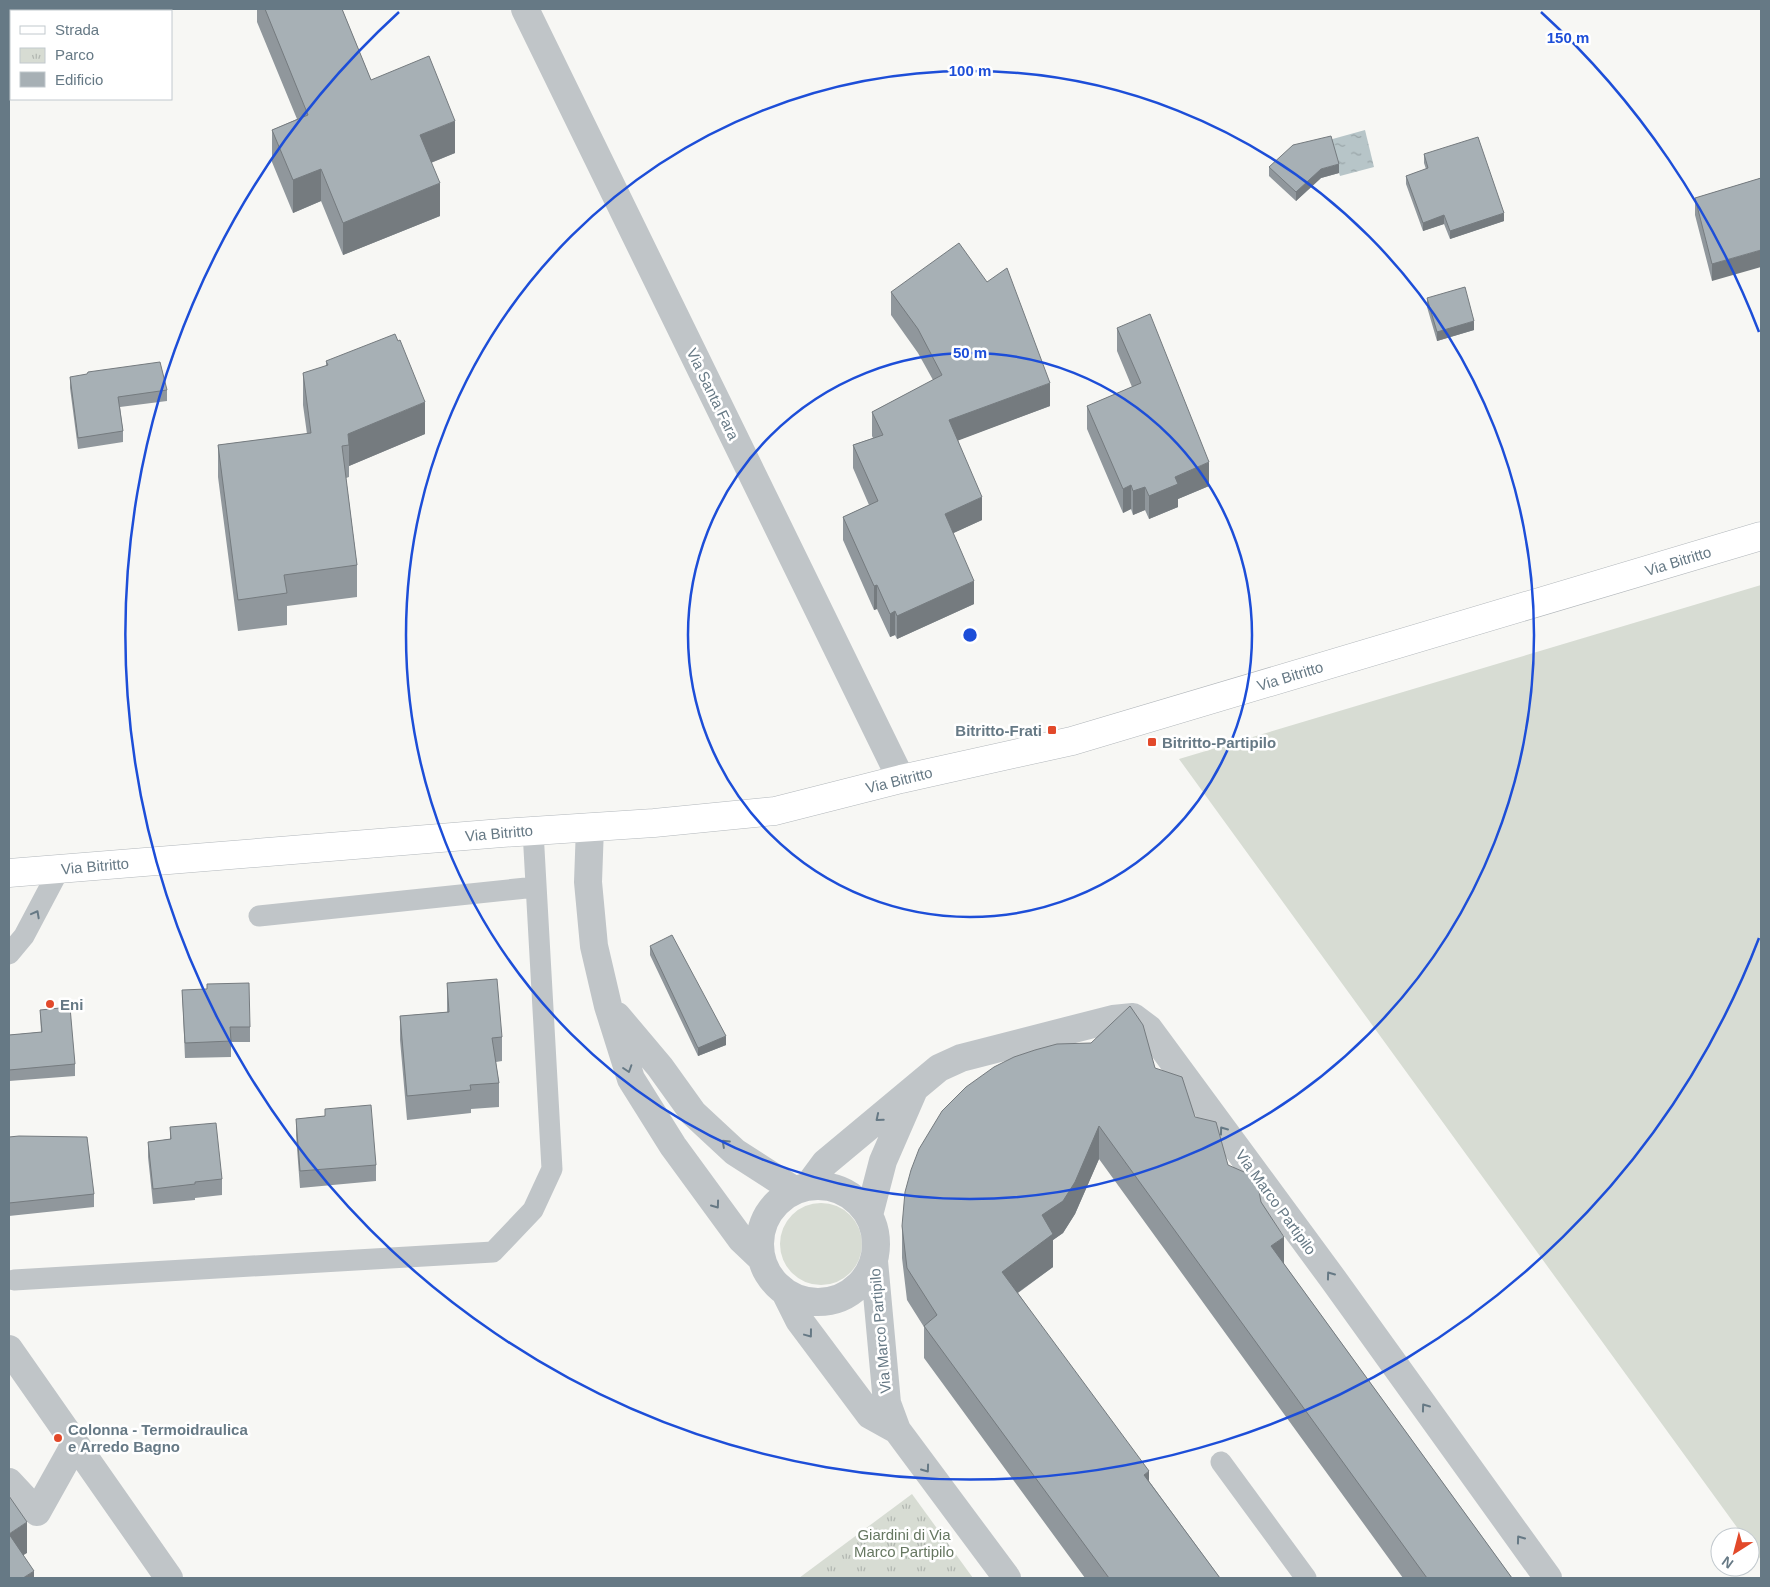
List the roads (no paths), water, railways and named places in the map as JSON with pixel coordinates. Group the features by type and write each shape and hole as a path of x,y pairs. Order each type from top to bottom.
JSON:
{"main road":[{"name":"Via Bitritto","path":"9,873 654,823 775,811 901,779 1072,740 1761,536"}],"street":[{"name":"Via Santa Fara","path":"525,9 901,779"},
{"path":"590,827 588,882 594,946 608,1006 631,1079 673,1146 741,1239 761,1258"},
{"path":"608,1006 660,1067 693,1113 735,1152 801,1188"},
{"name":"Via Marco Partipilo","path":"801,1188 825,1163 939,1068 961,1058 1112,1019 1133,1017 1149,1029 1548,1578"},
{"name":"Via Marco Partipilo","path":"869,1215 883,1161 916,1086"},
{"path":"826,1186 843,1191 857,1201 869,1215 875,1230 874,1262 866,1277 853,1291 837,1298 820,1302 802,1300 774,1283 761,1258 759,1242 762,1225 769,1210 780,1198 801,1188 826,1186"},
{"name":"Via Marco Partipilo","path":"874,1262 887,1404 897,1430 1007,1578"},
{"name":"Via Marco Partipilo","path":"786,1292 799,1320 870,1415 897,1430"},
{"path":"9,1349 169,1578"},
{"path":"9,1482 37,1512 75,1444"}],"lane":[{"path":"14,1280 493,1252 533,1210 552,1169 533,831"},
{"path":"9,954 24,936 60,868"},
{"path":"259,916 536,887"},
{"path":"1221,1462 1306,1578"}],"water":[{"path":"1365,130 1374,167 1340,176 1329,140"}],"place":[{"name":"Bitritto-Frati","path":"1052,730"},
{"name":"Bitritto-Partipilo","path":"1152,742"},
{"name":"Eni","path":"50,1004"},
{"name":"Colonna - Termoidraulica e Arredo Bagno","path":"58,1438"}],"park label":[{"name":"Giardini di Via Marco Partipilo","path":"904,1542"}]}
